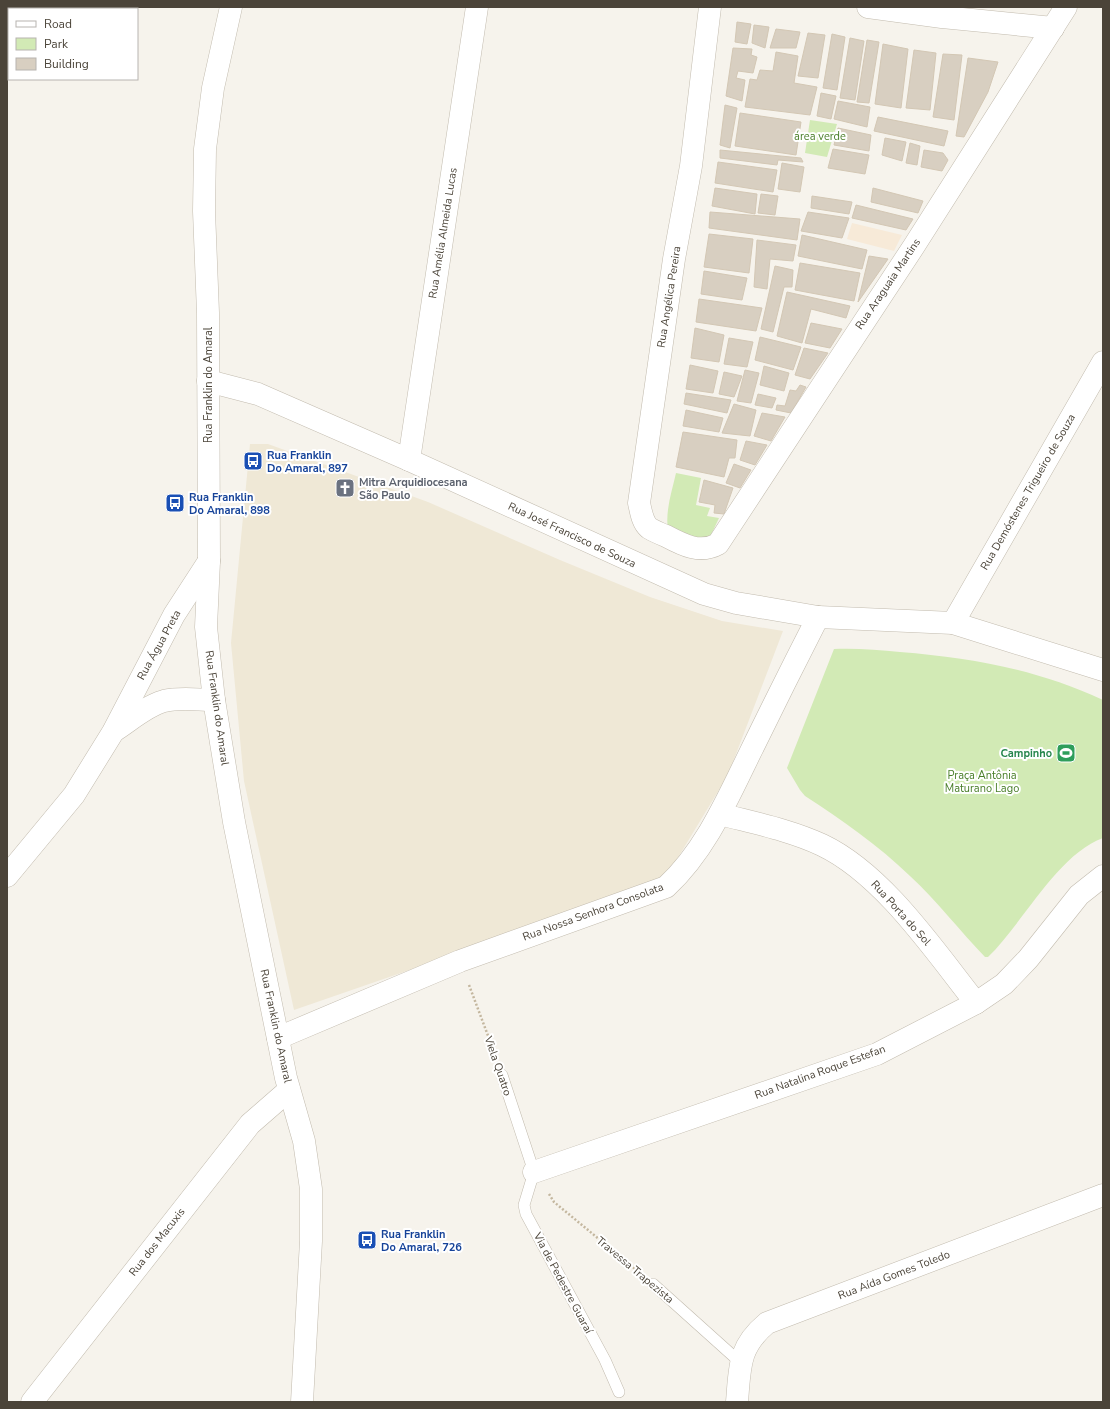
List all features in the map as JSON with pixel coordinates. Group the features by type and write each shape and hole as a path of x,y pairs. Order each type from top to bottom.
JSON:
{"street":[{"name":"Rua Franklin do Amaral","path":"231,7 213,88 205,149 204,211 208,313 209,561 206,627 214,700 234,822 289,1090 304,1141 311,1189 311,1241 302,1402"},
{"name":"Rua Amélia Almeida Lucas","path":"409,460 477,7"},
{"name":"Rua Angélica Pereira","path":"701,549 683,545 649,528 642,517 639,503 674,259 691,166 710,7"},
{"path":"868,7 942,17 1053,28"},
{"name":"Rua Araguaia Martins","path":"701,549 710,548 718,544 892,277 914,246 1066,7"},
{"name":"Rua Demóstenes Trigueiro de Souza","path":"953,623 1103,362"},
{"name":"Rua José Francisco de Souza","path":"208,381 258,394 409,460 704,594 736,603 818,617 953,623"},
{"name":"Rua Água Preta","path":"7,876 74,795 113,732 174,615 209,561"},
{"name":"Rua Nossa Senhora Consolata","path":"278,1038 460,961 666,887 682,872 696,854 720,814 818,617"},
{"path":"953,623 1103,670"},
{"name":"Rua Água Preta","path":"113,732 150,707 165,701 180,699 214,700"},
{"name":"Rua Porta do Sol","path":"720,814 794,834 822,845 854,864 887,894 976,1003"},
{"name":"Rua Natalina Roque Estefan","path":"534,1172 877,1054 976,1003 1004,984 1028,959 1079,895 1103,876"},
{"name":"Rua dos Macuxis","path":"32,1402 250,1124 289,1090"},
{"name":"Rua Aída Gomes Toledo","path":"736,1402 741,1363 748,1344 755,1333 767,1323 1103,1195"}],"lane":[{"name":"Viela Quatro","path":"502,1075 534,1172"},
{"name":"Via de Pedestre Guaraí","path":"534,1172 524,1205 526,1214 605,1360 618,1392"},
{"name":"Travessa Trapezista","path":"653,1284 741,1363"}],"path":[{"name":"Viela Quatro","path":"460,961 502,1075"},
{"name":"Travessa Trapezista","path":"534,1172 554,1202 653,1284"}],"shaded area":[{"path":"852,223 902,235 894,251 847,239"},
{"path":"250,444 268,444 428,502 560,560 650,597 722,621 783,631 728,775 668,874 597,905 294,1010 244,781 231,643"}],"green space":[{"name":"área verde","path":"810,120 837,124 827,157 805,153"},
{"path":"676,473 701,478 696,505 710,508 707,516 719,518 711,535 701,541 668,530 668,508"},
{"name":"Praça Antônia Maturano Lago","path":"834,649 892,651 979,662 1053,680 1103,700 1103,838 1087,846 1056,874 988,957 985,957 930,896 898,865 859,833 805,796 787,768"}],"building":[{"path":"737,22 751,24 747,44 735,42"},
{"path":"754,25 769,27 765,48 752,43"},
{"path":"776,29 800,32 796,48 770,48"},
{"path":"808,33 825,35 818,78 798,76"},
{"path":"832,34 845,37 837,90 823,88"},
{"path":"850,38 864,41 855,100 840,98"},
{"path":"867,40 879,42 869,103 857,102"},
{"path":"883,44 908,49 901,108 875,104"},
{"path":"733,48 752,49 751,55 757,57 753,73 738,71 736,78 745,80 742,101 726,96"},
{"path":"914,50 936,53 930,110 906,108"},
{"path":"776,52 798,56 794,83 817,87 810,115 745,107 750,79 757,80 760,70 773,71"},
{"path":"943,54 962,55 954,120 933,117"},
{"path":"968,58 998,62 988,92 964,137 956,136"},
{"path":"821,93 836,96 831,119 817,116"},
{"path":"838,101 870,107 867,127 834,119"},
{"path":"725,105 737,108 730,148 720,145"},
{"path":"740,113 801,122 796,155 735,146"},
{"path":"878,117 948,131 944,146 874,131"},
{"path":"838,128 871,135 869,151 834,145"},
{"path":"885,138 906,142 902,161 882,155"},
{"path":"910,143 920,146 917,165 906,163"},
{"path":"833,149 869,155 865,174 828,168"},
{"path":"720,150 801,158 803,162 778,160 777,165 720,158"},
{"path":"924,150 943,153 948,160 942,171 921,167"},
{"path":"718,162 777,170 773,192 715,183"},
{"path":"782,163 804,167 800,192 778,189"},
{"path":"715,188 757,194 755,214 712,206"},
{"path":"873,188 923,201 918,213 871,202"},
{"path":"761,194 778,196 775,215 758,213"},
{"path":"812,196 852,202 849,214 811,208"},
{"path":"856,205 913,219 906,230 852,218"},
{"path":"710,212 800,219 797,240 709,228"},
{"path":"808,212 849,218 842,238 801,231"},
{"path":"709,234 753,239 749,273 704,267"},
{"path":"802,235 867,250 862,269 798,256"},
{"path":"757,240 796,245 793,261 770,259 767,289 754,287"},
{"path":"869,256 888,259 858,302"},
{"path":"800,263 860,273 854,301 795,290"},
{"path":"775,266 793,270 792,287 784,287 773,332 761,329"},
{"path":"704,271 747,278 742,300 701,294"},
{"path":"787,292 850,306 846,318 811,309 802,343 777,336"},
{"path":"699,299 762,308 756,331 696,322"},
{"path":"811,323 842,329 830,348 805,343"},
{"path":"695,328 724,335 719,362 691,358"},
{"path":"760,337 801,347 793,370 755,360"},
{"path":"729,338 753,342 747,367 724,364"},
{"path":"804,348 828,353 810,379 795,375"},
{"path":"690,365 718,371 713,393 686,389"},
{"path":"764,366 789,373 784,391 760,385"},
{"path":"745,370 759,373 751,403 737,401"},
{"path":"724,372 742,376 734,397 719,394"},
{"path":"800,385 806,387 791,413 776,410 777,405 785,406 790,390 796,391"},
{"path":"686,393 731,400 727,413 684,404"},
{"path":"758,394 776,398 772,408 755,405"},
{"path":"734,404 756,410 750,436 722,433"},
{"path":"686,410 723,418 719,432 683,426"},
{"path":"762,413 785,417 771,441 754,436"},
{"path":"683,432 737,440 735,458 729,458 724,477 676,467"},
{"path":"746,441 767,445 755,465 740,460"},
{"path":"734,464 751,470 740,488 726,483"},
{"path":"704,480 733,488 724,514 714,513 715,505 699,502"}],"place":[{"name":"Rua Franklin Do Amaral, 897","path":"253,461"},
{"name":"Mitra Arquidiocesana São Paulo","path":"345,488"},
{"name":"Rua Franklin Do Amaral, 898","path":"175,503"},
{"name":"Campinho","path":"1066,753"},
{"name":"Rua Franklin Do Amaral, 726","path":"367,1240"}]}
